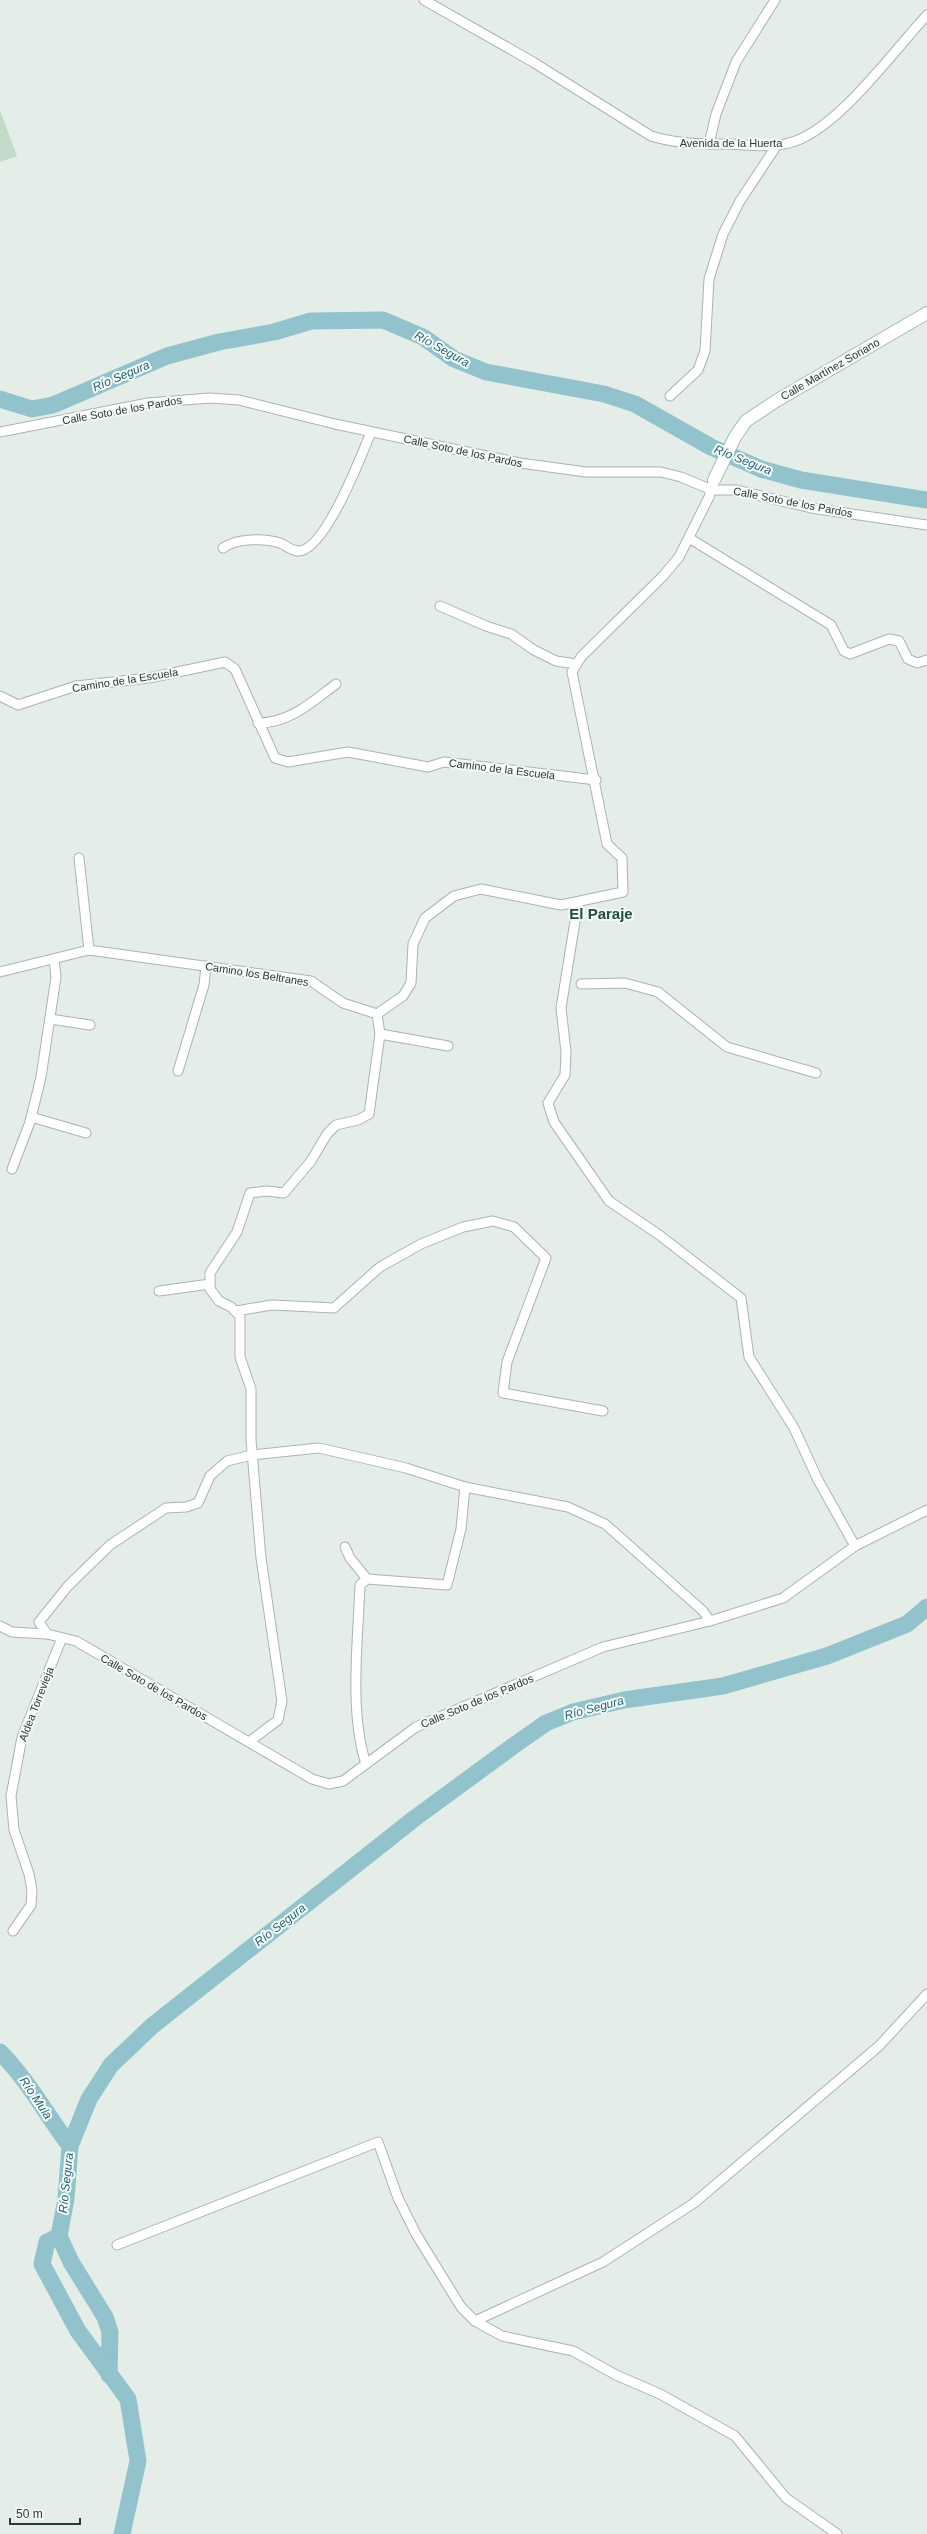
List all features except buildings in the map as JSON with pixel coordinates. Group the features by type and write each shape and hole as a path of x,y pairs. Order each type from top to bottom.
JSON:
{"street":[{"name":"Avenida de la Huerta","path":"424,0 533,62 651,136 673,143 777,145 802,139 828,122 873,78 927,15"},
{"path":"709,144 716,114 736,62 775,0"},
{"path":"670,396 684,380 698,370 705,351 709,279 723,234 740,201 777,145"},
{"name":"Calle Martínez Soriano","path":"713,485 736,434 746,422 776,401 927,313"},
{"name":"Calle Soto de los Pardos","path":"0,432 148,403 210,398 268,406 371,432 520,463 586,472 661,472 811,508 927,525"},
{"path":"223,548 240,542 262,540 278,543 297,551 305,549 317,540 329,523 371,432"},
{"path":"249,1742 278,1720 282,1701 262,1558 252,1455 251,1389 240,1357 240,1316 236,1311 219,1301 210,1289 210,1273 237,1232 250,1193 267,1191 284,1194 336,1125 358,1120 369,1114 380,1034 377,1014 403,996 411,983 413,944 425,918 454,896 481,888 561,905 578,903 623,892 622,858 608,844 596,780 572,672 576,664 663,576 679,557 713,485"},
{"path":"689,538 831,625 844,652 850,654 889,638 899,641 908,658 917,663 927,660"},
{"path":"440,606 486,626 511,634 534,650 556,661 576,664"},
{"name":"Camino de la Escuela","path":"0,696 18,705 76,686 149,678 224,662 235,669 258,724 275,758 288,762 348,752 428,767 444,762 596,780"},
{"path":"258,724 272,723 296,714 336,684"},
{"path":"79,858 89,950"},
{"path":"578,903 561,1008 566,1052 566,1075 548,1103 554,1122 610,1201 658,1234 741,1298 750,1356 794,1428 818,1480 855,1546"},
{"name":"Camino los Beltranes","path":"0,972 89,950 311,981 343,1003 377,1014"},
{"path":"12,1169 31,1117 41,1076 56,977 54,959"},
{"path":"178,1071 204,985 206,966"},
{"path":"581,984 625,983 658,992 727,1047 816,1073"},
{"path":"50,1019 90,1025"},
{"path":"380,1034 448,1046"},
{"path":"31,1117 86,1133"},
{"path":"236,1311 272,1305 334,1308 380,1267 420,1244 463,1227 493,1221 514,1227 546,1258 508,1362 502,1393 603,1411"},
{"path":"159,1291 210,1284"},
{"path":"47,1634 39,1622 68,1586 110,1544 166,1508 186,1507 198,1502 210,1476 227,1461 252,1455 319,1448 406,1468 465,1487 568,1507 604,1524 703,1611 710,1621"},
{"path":"366,1764 360,1744 357,1680 360,1585 367,1579 447,1585 461,1529 465,1487"},
{"name":"Calle Soto de los Pardos","path":"0,1626 12,1632 47,1634 76,1641 312,1779 329,1784 343,1781 416,1727 603,1647 710,1621 783,1598 855,1546 927,1510"},
{"path":"345,1547 350,1558 367,1579"},
{"name":"Aldea Torrevieja","path":"13,1931 31,1905 32,1890 29,1874 14,1830 11,1796 22,1737 62,1638"},
{"path":"475,2321 603,2262 694,2203 879,2046 927,1994"},
{"path":"117,2246 378,2142 398,2198 416,2234 460,2307 475,2321 502,2336 573,2351 616,2375 660,2394 735,2436 786,2498 837,2534"}],"green space":[{"path":"0,110 17,156 0,162"}],"waterway":[{"name":"Río Segura","path":"0,399 32,409 53,405 167,356 219,342 274,332 311,321 383,320 423,337 454,359 486,372 604,394 635,404 711,447 761,469 801,480 927,500"},
{"name":"Río Segura","path":"122,2534 138,2461 128,2399 78,2331 42,2264 47,2242 59,2236 66,2199 70,2146 89,2099 111,2065 152,2026 415,1818 546,1723 573,1712 624,1700 723,1686 827,1656 907,1624 927,1607"},
{"name":"Río Mula","path":"0,2052 28,2085 70,2146"},
{"path":"59,2236 71,2262 105,2317 110,2332 109,2375"}],"district":[{"name":"El Paraje","path":"601,914"}]}
